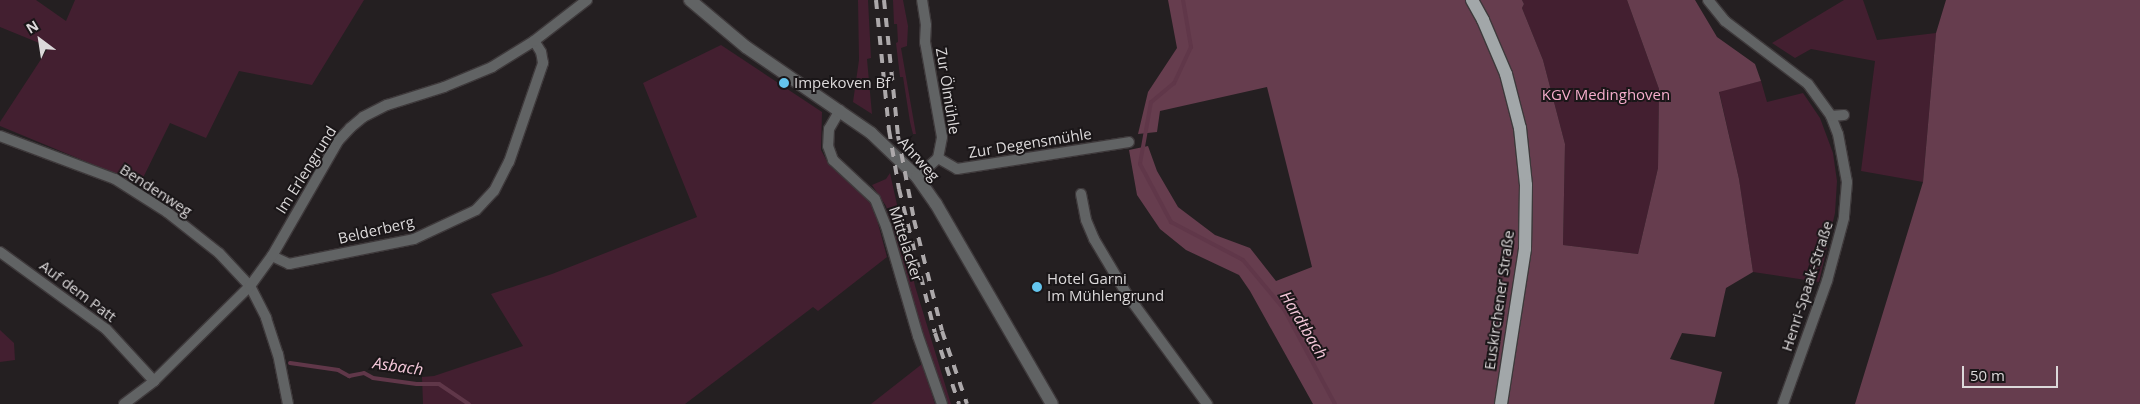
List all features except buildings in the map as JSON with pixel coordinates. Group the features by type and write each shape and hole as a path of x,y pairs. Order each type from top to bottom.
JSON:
{"main road":[{"name":"Euskirchener Straße","path":"1472,0 1506,74 1520,128 1526,185 1525,249 1501,404"}],"street":[{"name":"Im Erlengrund","path":"124,404 154,381 250,286 272,256 338,142 350,128 363,117 387,104 444,87 492,67 534,42 587,0"},
{"name":"Ahrweg","path":"690,0 746,48 840,110 878,140 916,177 936,204 1052,404"},
{"name":"Zur Ölmühle","path":"922,0 926,24 926,42 942,137 938,158"},
{"name":"Henri-Spaak-Straße","path":"1708,0 1725,21 1808,84 1831,116 1838,134 1847,182 1844,218 1827,281 1783,404"},
{"name":"Belderberg","path":"272,256 289,264 414,238 476,210 494,192 509,162 543,63 542,52 534,42"},
{"name":"Mittelacker","path":"840,110 829,129 828,146 833,160 875,199 886,226 918,336 942,404"},
{"path":"1831,116 1844,115"},
{"name":"Bendenweg","path":"0,136 115,179 167,212 219,253 250,286 266,318 275,345 288,404"},
{"name":"Zur Degensmühle","path":"938,158 957,169 1129,142"},
{"path":"916,177 938,158"},
{"path":"1081,194 1086,220 1094,239 1128,296 1207,404"},
{"name":"Auf dem Patt","path":"0,252 106,329 154,381"}],"green space":[{"path":"0,0 36,0 66,21 75,0 364,0 312,85 239,71 206,138 170,123 140,184 0,126 0,122 49,47 0,27"},
{"path":"858,0 868,0 871,58 867,59 872,114 853,102 859,60"},
{"path":"893,0 903,0 908,26 907,46 901,48 916,134 913,134 910,122 903,77 900,77 896,43 898,42 897,24 894,24"},
{"name":"KGV Medinghoven","path":"1522,0 1627,0 1659,89 1658,168 1638,254 1563,245 1565,144 1543,60 1522,8 1524,4"},
{"path":"1844,0 1863,0 1877,40 1936,33 1923,182 1861,171 1875,61 1811,49 1795,58 1772,43"},
{"path":"721,45 822,112 821,150 829,165 872,201 887,257 818,311 813,307 685,404 423,404 422,377 434,376 523,346 491,294 552,274 697,217 643,83"},
{"path":"1761,81 1767,102 1803,93 1820,118 1833,153 1837,181 1835,213 1819,282 1753,272 1739,179 1719,91"},
{"path":"890,173 915,286 951,404 945,404 922,334 886,206 872,185 886,179"},
{"path":"0,330 14,343 15,360 0,362"},
{"path":"922,364 935,404 871,404"}],"shaded area":[{"path":"1168,0 1522,0 1524,4 1522,8 1543,60 1565,144 1563,245 1638,254 1658,168 1659,89 1627,0 1695,0 1717,37 1755,64 1761,81 1719,92 1739,179 1753,272 1726,288 1715,337 1682,333 1670,359 1722,372 1714,404 1313,404 1250,291 1239,275 1186,250 1160,229 1137,195 1129,150 1148,146 1157,171 1178,207 1215,235 1250,248 1276,281 1312,267 1267,87 1160,111 1157,132 1138,134 1148,92 1177,48"},
{"path":"1946,0 2140,0 2140,404 1855,404 1923,182 1936,33"}],"waterway":[{"name":"Hardtbach","path":"1183,0 1191,47 1174,83 1151,102 1140,164 1171,222 1243,260 1284,309 1335,404"},
{"name":"Asbach","path":"290,363 338,370 349,376 364,373 373,378 417,384 439,384 469,404"}],"railway":[{"path":"876,0 889,130 899,189 935,333 959,404"},
{"path":"884,0 898,136 914,220 942,331 967,404"}],"place":[{"name":"Impekoven Bf","path":"784,83"},
{"name":"Hotel Garni Im Mühlengrund","path":"1037,287"}]}
